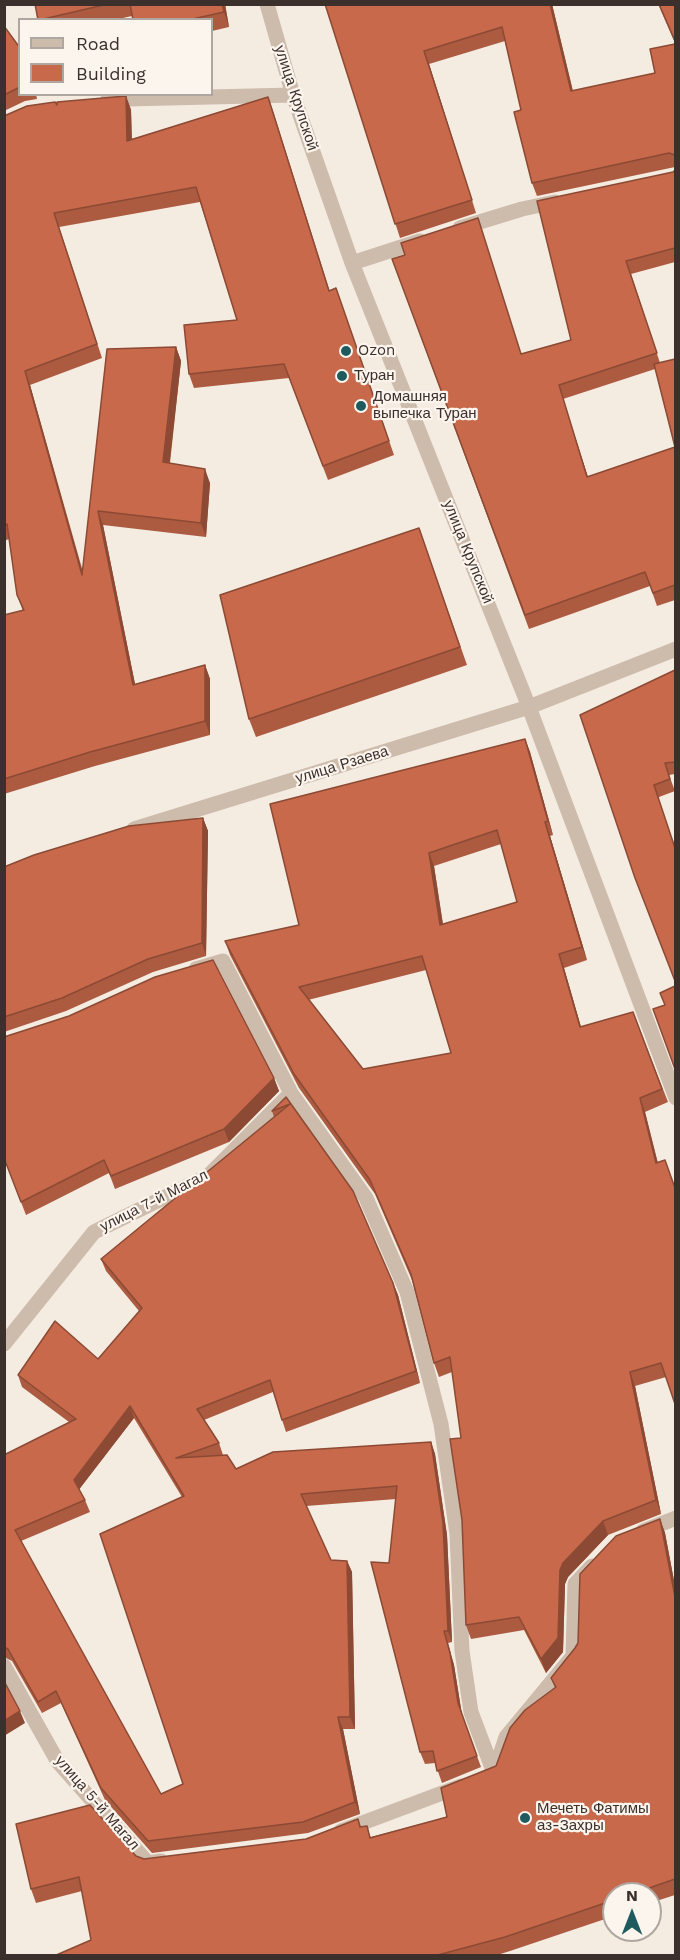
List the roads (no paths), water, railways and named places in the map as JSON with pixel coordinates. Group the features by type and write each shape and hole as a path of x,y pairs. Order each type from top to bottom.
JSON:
{"street":[{"name":"улица Крупской","path":"267,4 293,95 352,263 530,707 675,1098"},
{"path":"94,103 127,99 293,95"},
{"path":"352,263 522,209 566,200"},
{"name":"улица Рзаева","path":"119,834 530,707 675,649"},
{"path":"178,975 223,961 291,1093 366,1198 407,1292 441,1424 457,1534 462,1651 484,1777"},
{"name":"улица 7-й Магал","path":"4,1344 94,1232 208,1176 291,1093"},
{"path":"625,1538 675,1518"},
{"path":"331,1835 484,1777 506,1737 573,1656 575,1584 599,1559"},
{"name":"улица 5-й Магал","path":"4,1666 58,1762 148,1863 171,1860"}],"place":[{"name":"Ozon","path":"346,351"},
{"name":"Туран","path":"342,376"},
{"name":"Домашняя выпечка Туран","path":"361,406"},
{"name":"Мечеть Фатимы аз-Захры","path":"525,1818"}]}
